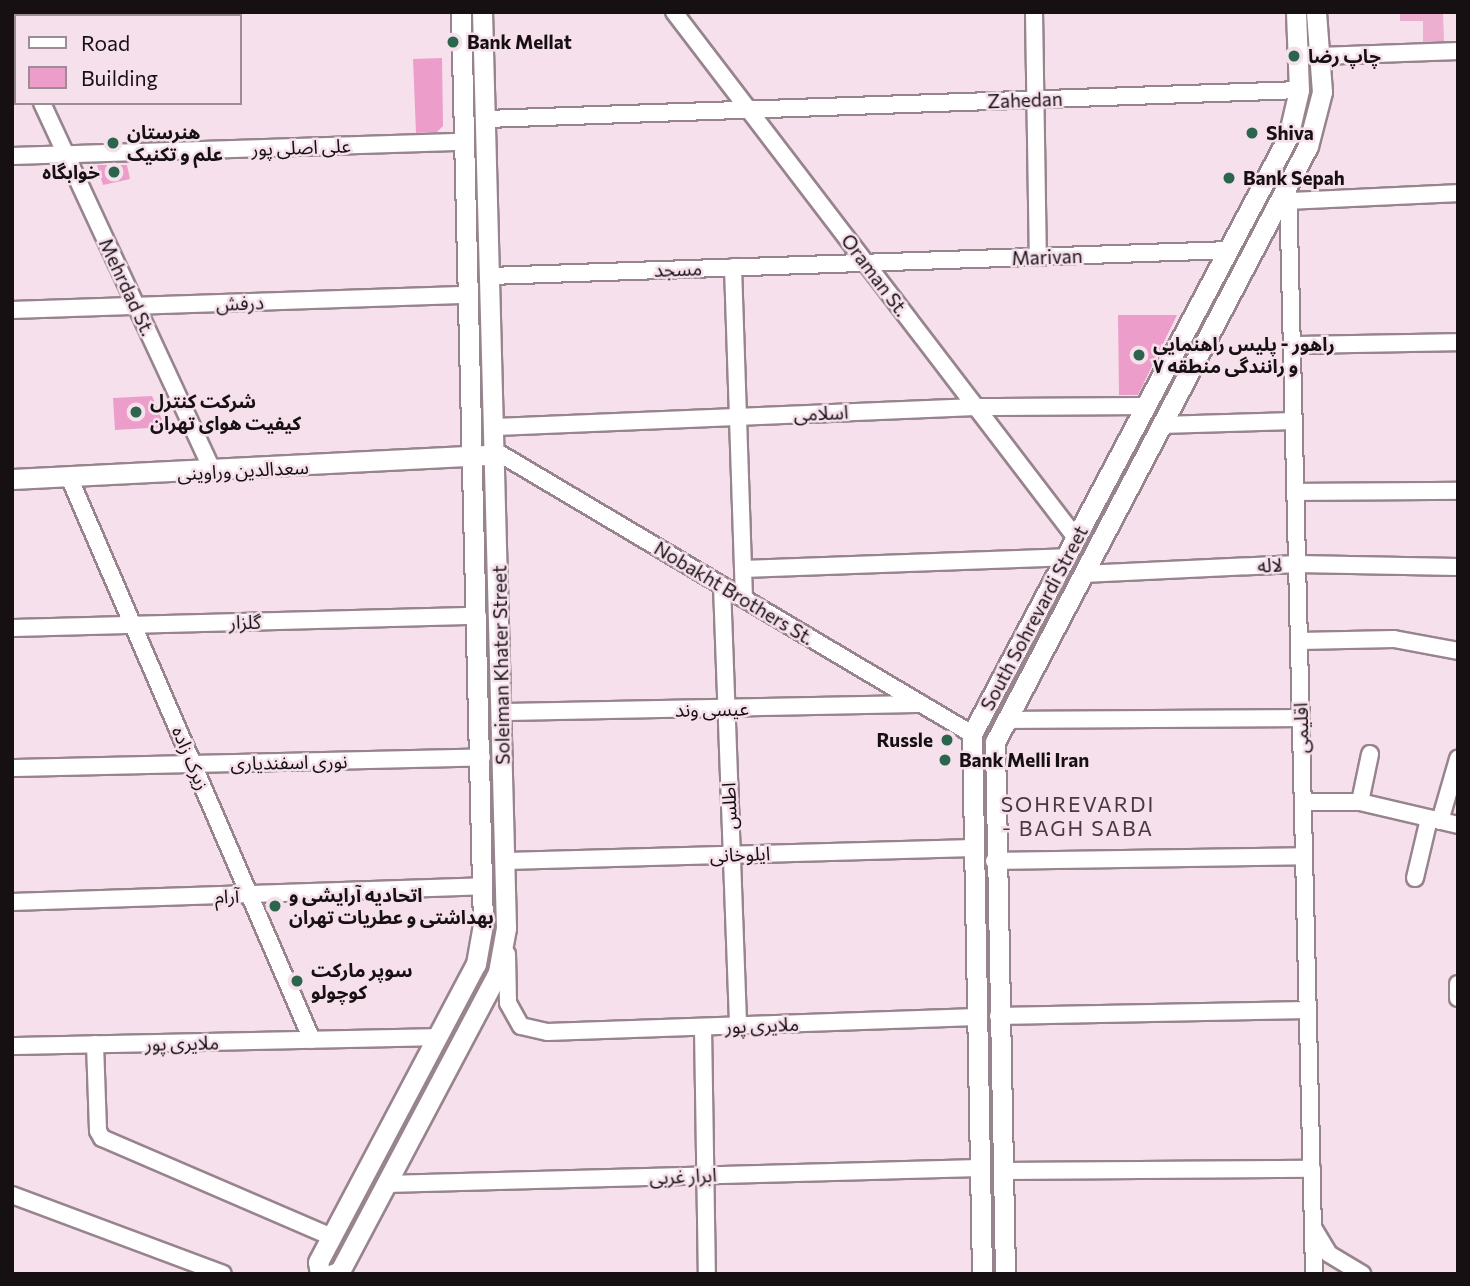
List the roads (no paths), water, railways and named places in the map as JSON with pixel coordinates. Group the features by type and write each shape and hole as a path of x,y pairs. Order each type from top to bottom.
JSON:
{"main road":[{"name":"Soleiman Khater Street","path":"320,1274 318,1262 476,964 484,886 482,757 461,12"},
{"name":"Soleiman Khater Street","path":"333,1274 340,1270 498,972 506,928 497,452 482,12"},
{"name":"South Sohrevardi Street","path":"982,1274 972,734 1288,137 1299,90 1296,12"},
{"name":"South Sohrevardi Street","path":"1005,1274 991,767 995,742 1247,260 1289,192 1318,115 1320,56 1316,12"},
{"path":"1228,250 1247,260"},
{"name":"سعدالدین وراوینی","path":"12,479 474,459 497,452"},
{"path":"977,1017 998,1016"}],"street":[{"name":"Oraman St.","path":"674,12 1076,538"},
{"path":"1034,12 1038,257"},
{"path":"1320,56 1458,51"},
{"name":"Zahedan","path":"486,120 1299,90"},
{"name":"Mehrdad St.","path":"43,105 213,471"},
{"name":"علی اصلی پور","path":"12,156 463,142"},
{"path":"1289,192 1458,192"},
{"name":"اقلیمی","path":"1289,192 1314,1274"},
{"name":"Marivan","path":"866,263 1228,250"},
{"name":"مسجد","path":"490,276 866,263"},
{"path":"733,267 744,599"},
{"name":"درفش","path":"12,310 468,295"},
{"path":"1292,345 1458,342"},
{"name":"اسلامی","path":"496,427 976,407 1146,406"},
{"path":"1161,425 1294,421"},
{"name":"Nobakht Brothers St.","path":"497,452 972,734"},
{"name":"زیرک زاده","path":"69,477 312,1040"},
{"path":"1296,492 1458,491"},
{"path":"743,569 1066,557"},
{"name":"لاله","path":"1083,574 1297,564 1458,567"},
{"name":"اطلس","path":"722,586 738,1026"},
{"name":"گلزار","path":"12,628 478,616"},
{"path":"1299,641 1394,639 1458,651"},
{"name":"عیسی وند","path":"502,712 921,704"},
{"path":"1006,720 1301,718"},
{"path":"1360,802 1370,754"},
{"name":"نوری اسفندیاری","path":"12,768 482,757"},
{"path":"1415,878 1458,759"},
{"path":"1303,802 1360,802 1458,825"},
{"name":"ایلوخانی","path":"506,860 974,848"},
{"path":"994,861 1304,856"},
{"name":"آرام","path":"12,902 484,886"},
{"name":"ملایری پور","path":"506,928 508,1003 521,1027 547,1032 977,1017"},
{"path":"1457,998 1458,984"},
{"path":"998,1016 1308,1010"},
{"path":"703,1027 707,1274"},
{"name":"ملایری پور","path":"12,1046 435,1037"},
{"path":"95,1044 102,1138 332,1237"},
{"name":"ابرار غربی","path":"386,1184 980,1168"},
{"path":"1002,1171 1312,1169"},
{"path":"12,1195 223,1274"},
{"path":"1313,1227 1329,1254 1362,1274"}],"place":[{"name":"Bank Mellat","path":"453,42"},
{"name":"چاپ رضا","path":"1294,56"},
{"name":"Shiva","path":"1252,133"},
{"name":"هنرستان علم و تکنیک","path":"113,143"},
{"name":"خوابگاه","path":"114,172"},
{"name":"Bank Sepah","path":"1229,178"},
{"name":"راهور - پلیس راهنمایی و رانندگی منطقه ۷","path":"1139,355"},
{"name":"شرکت کنترل کیفیت هوای تهران","path":"136,412"},
{"name":"Russle","path":"947,740"},
{"name":"Bank Melli Iran","path":"945,760"},
{"name":"اتحادیه آرایشی و بهداشتی و عطریات تهران","path":"275,906"},
{"name":"سوپر مارکت کوچولو","path":"297,981"}],"district":[{"name":"SOHREVARDI - BAGH SABA","path":"1078,816"}]}
